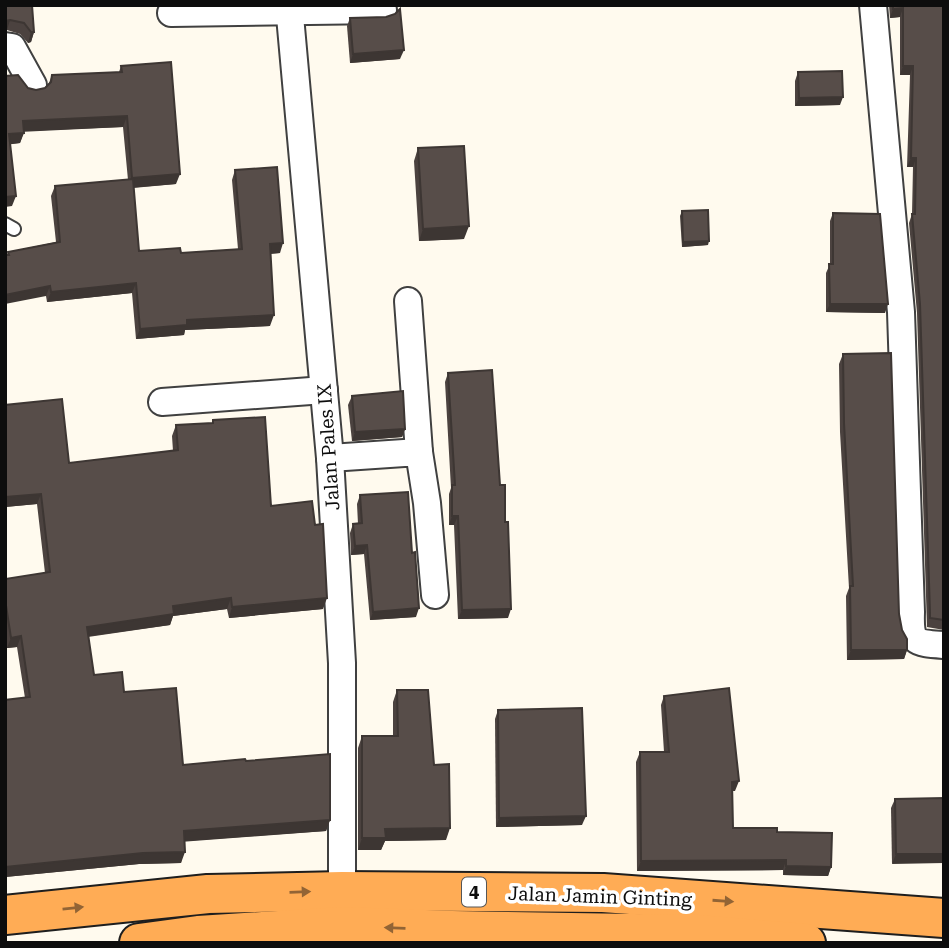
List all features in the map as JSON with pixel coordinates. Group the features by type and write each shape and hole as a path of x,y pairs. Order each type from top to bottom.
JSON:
{"highway":[{"name":"Jalan Jamin Ginting","path":"139,943 198,939 343,920 603,893 944,918"},
{"name":"Jalan Jamin Ginting","path":"5,915 208,894 343,920 452,937 698,938 806,943"}],"street":[{"path":"873,5 901,312 910,630 915,639 925,644 944,645"},
{"path":"171,13 290,8 383,10"},
{"name":"Jalan Pales IX","path":"290,8 330,458 342,663 343,920"},
{"path":"5,47 12,47 33,85"},
{"path":"408,301 419,452 427,503 435,595"},
{"path":"162,402 324,390"},
{"path":"330,458 419,452"}],"building":[{"path":"5,5 32,5 34,32 24,23 5,21"},
{"path":"893,5 944,5 944,620 930,618 920,304 912,214 915,214 916,158 911,158 913,66 903,66 903,8 893,9"},
{"path":"400,9 404,50 353,54 350,18 386,17"},
{"path":"171,62 180,174 132,178 127,116 23,121 24,133 9,134 16,196 5,197 5,76 18,75 28,88 36,90 45,88 51,82 52,75 122,72 121,66"},
{"path":"842,71 843,97 799,98 798,72"},
{"path":"464,146 469,226 423,229 418,148"},
{"path":"277,167 283,243 270,244 274,315 187,320 187,325 140,329 136,283 51,292 50,286 5,295 5,255 9,255 8,252 60,242 55,186 133,179 139,251 180,248 181,253 242,249 235,170"},
{"path":"708,210 709,241 683,242 682,211"},
{"path":"833,213 880,214 888,304 830,304 829,264 833,264"},
{"path":"891,353 899,614 907,639 907,650 851,650 850,586 853,586 843,354"},
{"path":"492,370 500,485 505,485 505,522 508,522 511,609 462,610 458,516 452,516 452,485 455,485 448,373"},
{"path":"403,391 405,429 355,432 352,396"},
{"path":"62,399 69,463 178,450 176,425 265,417 271,506 312,501 315,525 323,524 327,598 232,607 231,598 173,606 174,614 87,627 94,675 122,672 124,692 176,688 183,765 330,754 330,820 184,831 185,852 143,853 5,867 5,700 30,697 21,636 11,638 5,579 50,572 41,494 5,497 5,405"},
{"path":"408,492 419,608 373,612 367,545 355,546 353,524 362,523 360,495"},
{"path":"729,688 739,781 732,782 733,828 777,828 777,832 832,833 831,867 786,866 786,860 641,861 640,752 669,752 664,696"},
{"path":"397,690 428,690 434,765 449,764 450,828 385,829 386,838 362,838 362,736 398,736"},
{"path":"582,708 586,816 499,818 498,710"},
{"path":"944,798 944,854 896,854 895,799"}]}
